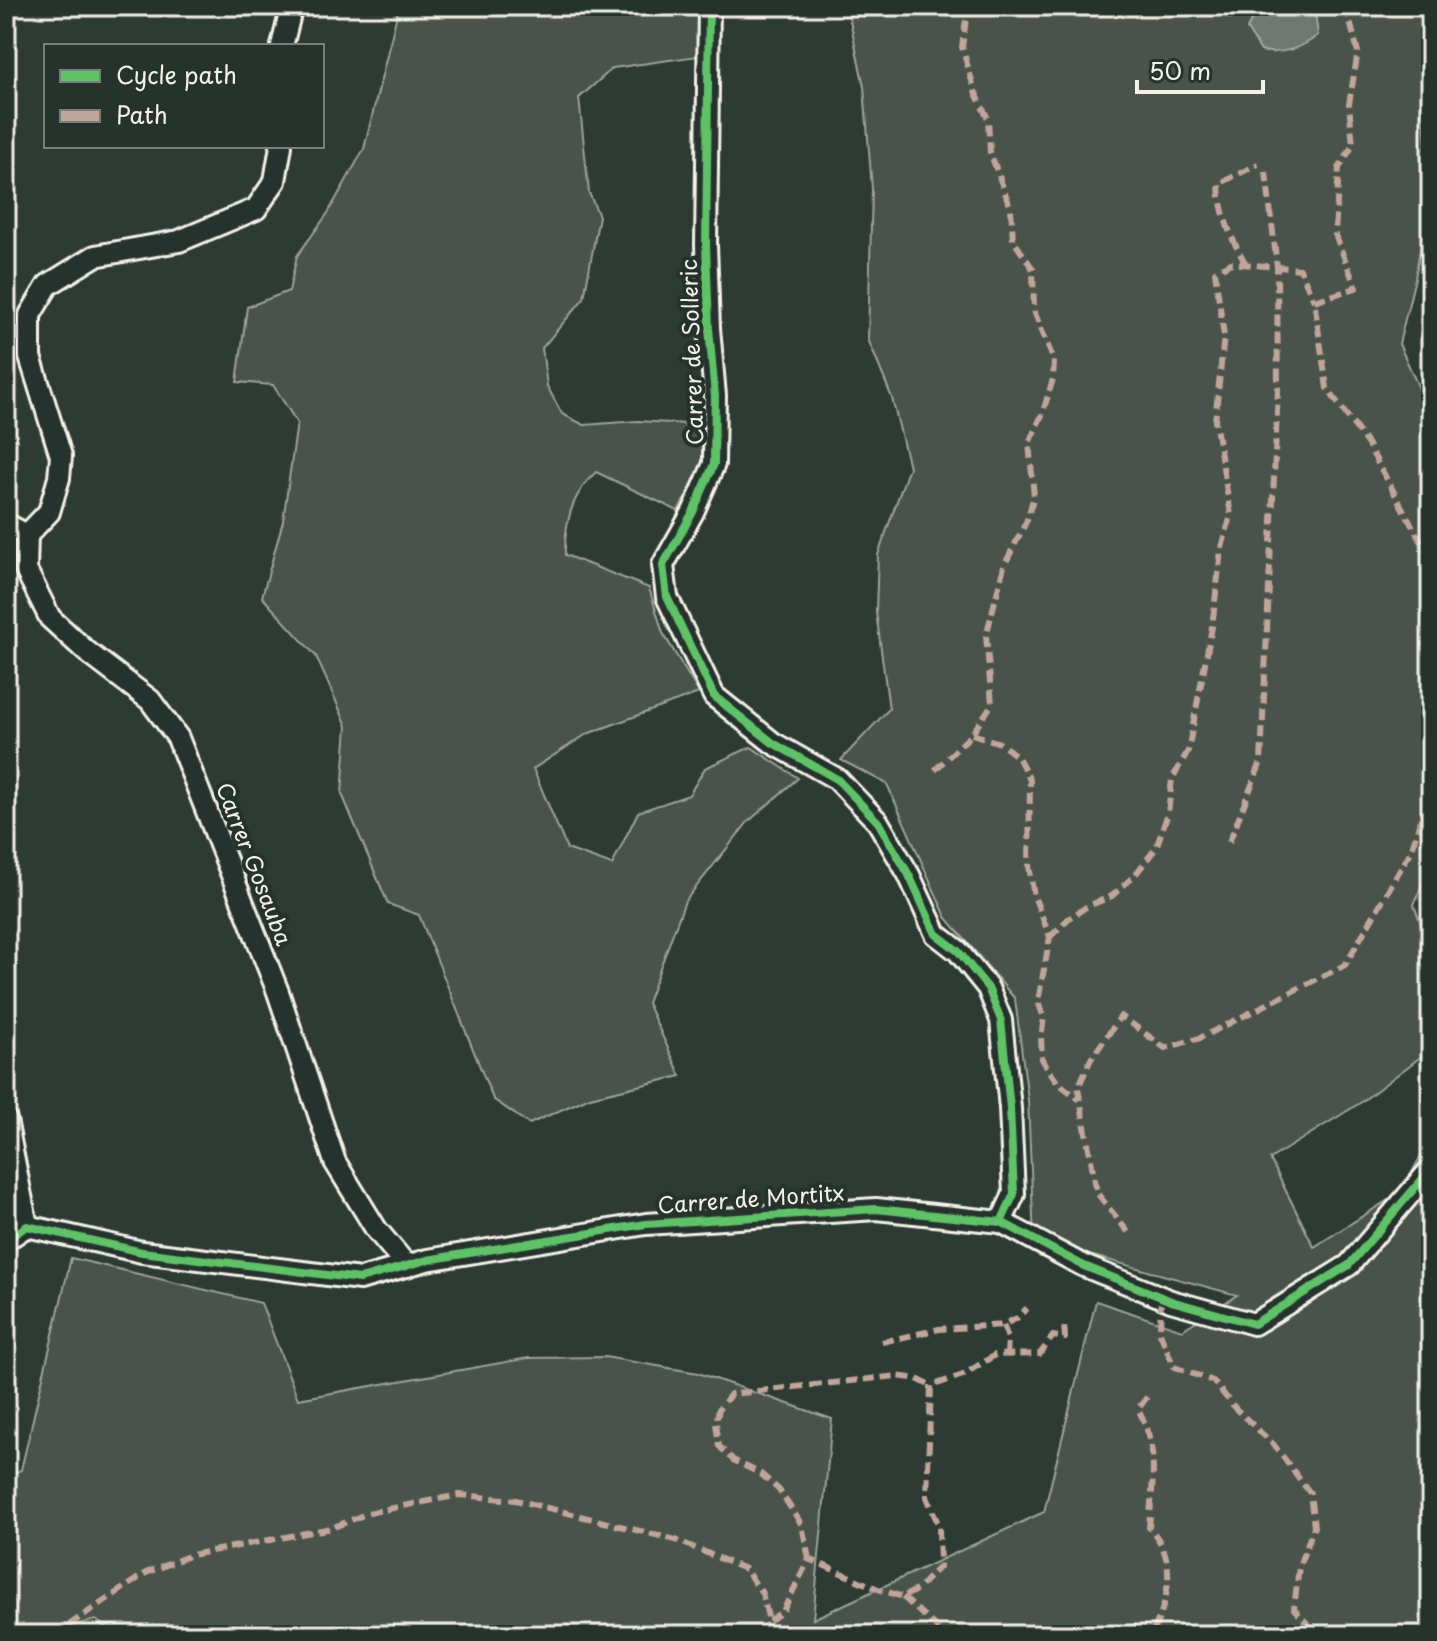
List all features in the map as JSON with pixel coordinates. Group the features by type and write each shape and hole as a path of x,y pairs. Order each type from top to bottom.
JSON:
{"street":[{"path":"282,44 292,6"},
{"name":"Carrer de Solleric","path":"709,6 706,245 715,396 714,464 693,512 663,565 667,597 714,696 773,743 837,779 878,822 909,875 936,934 958,951 988,988 1001,1020 1011,1123 1014,1194 1001,1222"},
{"path":"6,524 27,535 49,512 59,478 61,456 30,357 30,315 48,285 95,256 179,241 256,209 275,181 281,148"},
{"name":"Carrer Gosauba","path":"27,535 26,570 50,618 86,651 150,700 178,738 278,992 335,1162 376,1229 407,1266"},
{"path":"6,1120 27,1226 6,1240"},
{"name":"Carrer de Mortitx","path":"27,1226 142,1252 360,1279 427,1260 646,1224 876,1209 1001,1222 1084,1266 1171,1301 1254,1324 1349,1265 1431,1169"}],"shaded area":[{"path":"399,6 697,6 698,56 613,68 579,98 589,193 599,216 584,298 542,348 547,386 562,414 584,425 638,421 702,425 702,468 678,511 596,472 575,499 565,543 565,555 649,588 663,633 699,693 587,734 533,769 567,849 612,865 638,812 689,795 705,768 751,747 798,778 748,822 685,901 647,1003 681,1076 590,1097 529,1124 493,1099 419,915 388,904 342,794 347,726 316,656 262,597 283,521 297,423 273,385 237,382 247,307 289,291 297,256 328,213 364,149"},
{"path":"847,6 1431,6 1431,47 1421,80 1430,192 1415,278 1399,344 1431,415 1431,861 1414,905 1431,951 1431,1049 1360,1103 1270,1159 1314,1247 1402,1191 1431,1137 1431,1635 116,1635 96,1620 39,1633 6,1635 6,1476 21,1470 71,1258 261,1303 298,1399 529,1358 605,1357 698,1373 832,1419 813,1619 1044,1512 1096,1301 1182,1330 1237,1295 1034,1240 1028,1100 1015,999 946,917 887,784 841,760 889,709 876,612 878,555 909,467 892,398 868,339 872,189 864,87"},
{"path":"1252,6 1314,6 1318,35 1306,44 1291,49 1261,51 1247,29 1253,17"}],"marked path":[{"path":"935,770 972,734 992,704 986,636 1004,566 1027,520 1034,496 1029,443 1053,379 1054,361 1034,311 1033,269 1013,240 1011,209 990,152 988,119 975,91 962,47 968,6"},
{"path":"1230,19 1231,6"},
{"path":"1346,6 1358,52 1349,104 1353,145 1339,168 1335,234 1356,288 1314,301 1327,388 1368,445 1431,560"},
{"path":"1246,264 1227,226 1219,184 1258,164"},
{"path":"1229,842 1261,762 1278,389 1277,267 1266,172"},
{"path":"1050,937 1086,907 1112,896 1135,875 1156,848 1168,813 1172,779 1188,751 1212,627 1221,551 1231,515 1215,421 1224,336 1215,272 1231,263 1300,269 1314,301"},
{"path":"972,734 1000,743 1018,757 1030,780 1029,866 1034,896 1050,937 1038,1001 1044,1018 1042,1059 1057,1082 1080,1100"},
{"path":"1128,1232 1097,1193 1078,1088 1091,1059 1121,1016 1165,1048 1200,1038 1345,965 1411,851 1431,786"},
{"path":"1161,1297 1160,1333 1174,1367 1213,1381 1235,1408 1274,1445 1310,1493 1314,1527 1299,1566 1294,1609 1318,1635"},
{"path":"1007,1355 1008,1338 1003,1325 1027,1308"},
{"path":"769,1621 783,1611 809,1559 903,1597 918,1589 940,1566 939,1526 927,1497 931,1386 963,1375 995,1355 1040,1354 1053,1336 1065,1338 1064,1323"},
{"path":"882,1342 939,1329 1003,1325"},
{"path":"809,1559 802,1525 779,1490 761,1474 733,1460 719,1446 716,1423 719,1409 731,1394 897,1376 917,1379 931,1386"},
{"path":"1147,1397 1138,1409 1152,1453 1149,1528 1158,1540 1168,1566 1166,1594 1151,1635"},
{"path":"54,1635 146,1573 191,1555 332,1528 368,1513 459,1495 516,1500 676,1540 745,1569 762,1593 769,1621 763,1635"},
{"path":"903,1597 945,1635"}],"cycle path":[{"path":"709,6 706,245 715,396 714,464 693,512 663,565 667,597 714,696 773,743 837,779 878,822 909,875 936,934 958,951 988,988 1001,1020 1010,1108 1014,1194 1001,1222"},
{"path":"6,1240 27,1226 142,1252 360,1279 427,1260 646,1224 876,1209 1001,1222 1084,1266 1171,1301 1254,1324 1349,1265 1431,1169"}]}
